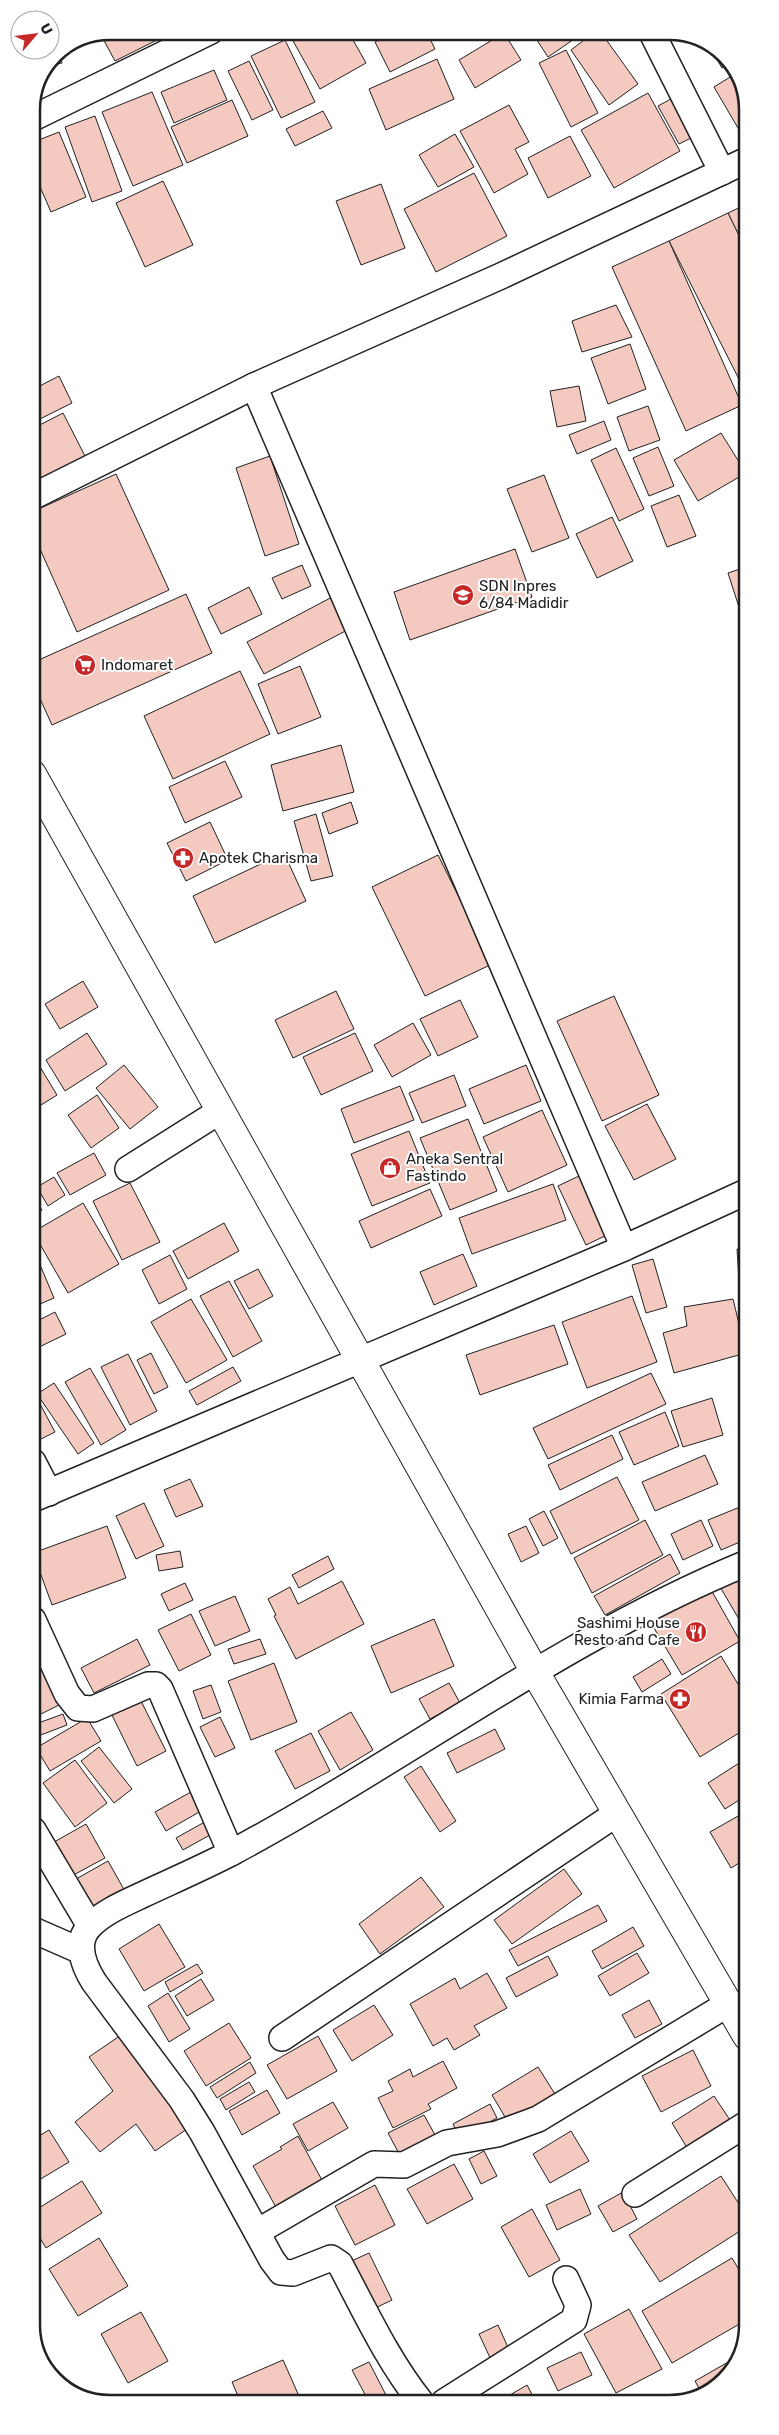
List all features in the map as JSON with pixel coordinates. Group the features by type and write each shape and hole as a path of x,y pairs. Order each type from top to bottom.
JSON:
{"highway":[{"path":"40,789 535,1672 739,2023"}],"street":[{"path":"40,116 193,40"},
{"path":"656,40 722,172"},
{"path":"40,494 254,386 501,276 739,164"},
{"path":"254,386 624,1248"},
{"path":"128,1169 220,1111"},
{"path":"41,1496 624,1248 739,1195"},
{"path":"415,2395 408,2387 374,2328 340,2264 331,2258 293,2273 282,2272 272,2260 202,2132 182,2100 94,1982 86,1968 82,1951 83,1936 90,1926 117,1906 230,1853 650,1606 739,1567"},
{"path":"40,1635 68,1694 78,1708 93,1709 148,1684 156,1685 160,1689 230,1853"},
{"path":"282,2038 616,1814"},
{"path":"40,1842 90,1926"},
{"path":"40,1933 82,1951"},
{"path":"257,2232 374,2164 404,2165 447,2144 498,2134 538,2119 728,2004"},
{"path":"635,2194 739,2129"},
{"path":"455,2395 574,2320 578,2305 566,2279"}],"building":[{"path":"104,40 157,40 115,61"},
{"path":"285,40 315,102 281,118 251,56"},
{"path":"292,40 353,40 366,63 320,89"},
{"path":"379,40 430,40 435,49 390,72 375,42"},
{"path":"492,40 508,40 521,60 475,88 459,60"},
{"path":"537,40 573,40 548,57"},
{"path":"584,40 606,40 638,84 609,105 571,50"},
{"path":"566,50 598,113 571,127 539,63"},
{"path":"716,58 725,67 722,68"},
{"path":"437,59 454,99 386,130 369,89"},
{"path":"249,61 273,110 252,120 228,71"},
{"path":"214,70 227,100 174,123 161,92"},
{"path":"731,77 737,92 739,130 714,87"},
{"path":"152,92 183,165 133,186 102,112"},
{"path":"648,93 680,151 614,188 581,130"},
{"path":"678,95 699,134 679,144 658,106"},
{"path":"232,100 248,136 187,163 171,127"},
{"path":"509,105 529,142 515,149 528,174 494,193 460,131"},
{"path":"323,111 332,128 295,146 286,129"},
{"path":"95,116 122,191 92,202 65,127"},
{"path":"59,132 86,197 51,212 40,187 40,139"},
{"path":"455,134 474,167 438,187 419,155"},
{"path":"570,136 591,176 548,198 528,158"},
{"path":"474,173 507,236 436,272 404,209"},
{"path":"163,181 193,245 145,267 116,203"},
{"path":"381,184 405,248 361,265 336,201"},
{"path":"739,208 739,236 728,213"},
{"path":"728,213 739,236 739,379 669,241"},
{"path":"669,241 739,398 739,406 686,431 612,267"},
{"path":"616,305 632,337 582,352 572,321"},
{"path":"630,344 646,389 608,404 591,358"},
{"path":"59,376 72,403 40,419 40,386"},
{"path":"579,386 586,421 557,427 550,391"},
{"path":"648,406 660,440 629,451 617,417"},
{"path":"63,413 86,458 40,480 40,425"},
{"path":"604,421 611,440 577,454 569,435"},
{"path":"721,433 739,462 739,477 698,501 674,460"},
{"path":"658,447 674,486 649,496 633,458"},
{"path":"616,448 644,509 619,521 591,460"},
{"path":"270,456 299,544 265,556 236,468"},
{"path":"116,474 169,590 77,632 40,549 40,508"},
{"path":"544,475 569,538 532,552 507,489"},
{"path":"679,495 696,536 667,547 651,506"},
{"path":"612,517 633,561 597,578 576,534"},
{"name":"SDN Inpres 6/84 Madidir","path":"515,549 532,597 410,640 394,592"},
{"path":"302,565 311,586 282,599 272,578"},
{"path":"739,569 739,607 728,573"},
{"path":"249,587 262,614 221,634 208,608"},
{"path":"186,594 212,653 52,725 40,699 40,659"},
{"path":"334,596 351,628 264,674 247,642"},
{"path":"300,666 321,717 278,734 258,684"},
{"path":"240,671 270,734 173,779 144,716"},
{"path":"341,745 354,792 283,811 271,765"},
{"path":"225,761 242,797 185,823 169,787"},
{"path":"351,802 358,823 329,834 322,813"},
{"path":"316,814 333,876 311,881 294,821"},
{"path":"210,822 228,860 186,881 167,843"},
{"path":"284,853 306,901 215,943 193,896"},
{"path":"438,855 492,964 425,996 372,887"},
{"path":"83,981 98,1007 60,1029 45,1004"},
{"path":"336,991 354,1029 293,1058 275,1020"},
{"path":"614,996 659,1095 602,1121 557,1021"},
{"path":"460,1000 478,1037 438,1056 420,1019"},
{"path":"413,1023 431,1055 392,1077 374,1045"},
{"path":"87,1033 107,1064 65,1091 46,1060"},
{"path":"355,1033 373,1071 321,1095 303,1057"},
{"path":"124,1065 158,1107 130,1129 96,1088"},
{"path":"526,1065 541,1101 484,1124 469,1089"},
{"path":"40,1067 57,1095 40,1106"},
{"path":"454,1075 466,1106 422,1123 409,1093"},
{"path":"400,1086 414,1120 354,1143 341,1109"},
{"path":"97,1095 119,1128 91,1148 68,1115"},
{"path":"647,1104 676,1159 634,1180 605,1126"},
{"path":"542,1110 567,1165 508,1192 483,1137"},
{"path":"468,1119 497,1191 450,1210 420,1138"},
{"name":"Aneka Sentral Fastindo","path":"409,1131 430,1183 372,1206 351,1154"},
{"path":"94,1153 106,1175 70,1195 57,1173"},
{"path":"581,1175 609,1234 586,1245 558,1186"},
{"path":"54,1177 65,1195 48,1206 40,1192 40,1185"},
{"path":"130,1183 160,1242 122,1260 93,1201"},
{"path":"553,1184 566,1220 472,1254 459,1218"},
{"path":"430,1189 442,1216 371,1248 359,1221"},
{"path":"83,1203 119,1264 68,1293 40,1244 40,1228"},
{"path":"224,1223 239,1251 188,1279 173,1251"},
{"path":"737,1249 739,1249 739,1280"},
{"path":"463,1254 477,1286 434,1305 420,1272"},
{"path":"170,1255 187,1289 159,1304 142,1270"},
{"path":"653,1259 667,1307 646,1313 632,1265"},
{"path":"40,1265 54,1298 40,1304"},
{"path":"258,1269 273,1296 249,1309 234,1281"},
{"path":"229,1281 262,1341 233,1357 200,1296"},
{"path":"632,1296 657,1362 587,1388 562,1322"},
{"path":"191,1299 227,1360 186,1383 151,1322"},
{"path":"733,1299 739,1324 739,1355 674,1373 663,1333 687,1326 684,1307"},
{"path":"55,1312 66,1334 40,1347 40,1320"},
{"path":"554,1325 568,1364 480,1395 466,1355"},
{"path":"151,1353 168,1387 154,1394 137,1360"},
{"path":"128,1354 157,1411 130,1425 101,1367"},
{"path":"233,1367 241,1381 197,1405 189,1391"},
{"path":"90,1368 126,1430 101,1445 65,1382"},
{"path":"651,1373 666,1404 548,1459 533,1428"},
{"path":"54,1383 94,1443 78,1454 40,1398 40,1392"},
{"path":"712,1398 723,1435 683,1447 671,1411"},
{"path":"40,1404 55,1432 40,1440"},
{"path":"665,1412 679,1446 634,1465 619,1432"},
{"path":"612,1435 623,1459 560,1490 548,1465"},
{"path":"705,1455 718,1484 655,1511 642,1482"},
{"path":"617,1477 639,1520 571,1554 550,1511"},
{"path":"190,1479 203,1506 176,1517 164,1490"},
{"path":"144,1503 164,1546 136,1559 116,1516"},
{"path":"739,1507 739,1542 721,1550 708,1520"},
{"path":"544,1511 558,1538 543,1546 529,1519"},
{"path":"645,1520 663,1555 592,1593 574,1558"},
{"path":"701,1520 713,1546 683,1560 671,1534"},
{"path":"107,1526 126,1578 52,1605 40,1572 40,1550"},
{"path":"526,1526 539,1553 521,1562 508,1534"},
{"path":"180,1551 183,1567 159,1571 156,1555"},
{"path":"670,1554 680,1573 605,1615 594,1596"},
{"path":"328,1556 334,1569 299,1588 292,1575"},
{"path":"739,1574 739,1619 719,1585"},
{"path":"342,1581 364,1624 296,1659 274,1616 276,1615 268,1599 290,1587 298,1604"},
{"path":"185,1583 193,1600 169,1611 161,1594"},
{"name":"Sashimi House Resto and Cafe","path":"710,1588 739,1642 682,1675 651,1623"},
{"path":"235,1596 250,1631 215,1646 199,1611"},
{"path":"191,1614 211,1655 179,1671 158,1630"},
{"path":"434,1619 454,1666 391,1693 371,1646"},
{"path":"137,1639 150,1665 94,1693 81,1668"},
{"path":"260,1639 266,1654 234,1664 228,1649"},
{"path":"721,1656 739,1686 739,1733 700,1757 661,1694"},
{"path":"45,1658 67,1701 40,1714 40,1660"},
{"path":"662,1659 671,1674 642,1692 633,1677"},
{"path":"274,1663 297,1722 251,1740 228,1681"},
{"path":"449,1683 460,1703 430,1719 419,1699"},
{"path":"211,1685 221,1712 203,1719 193,1691"},
{"path":"139,1697 166,1751 137,1766 110,1711"},
{"path":"351,1712 373,1750 340,1770 318,1731"},
{"path":"63,1714 67,1725 40,1735 40,1722"},
{"path":"220,1717 235,1748 215,1757 200,1727"},
{"path":"87,1718 101,1741 50,1771 40,1755 40,1746"},
{"path":"495,1729 505,1749 457,1773 447,1753"},
{"path":"311,1733 330,1771 295,1789 275,1751"},
{"path":"99,1747 132,1789 114,1803 81,1761"},
{"path":"75,1760 107,1803 75,1827 43,1783"},
{"path":"739,1763 739,1800 725,1809 708,1783"},
{"path":"421,1766 456,1821 440,1832 404,1777"},
{"path":"198,1788 208,1807 166,1831 155,1812"},
{"path":"739,1816 739,1863 731,1868 710,1832"},
{"path":"210,1819 217,1831 183,1850 176,1838"},
{"path":"86,1824 105,1858 66,1879 47,1846"},
{"path":"108,1861 126,1893 88,1915 69,1883"},
{"path":"564,1869 582,1894 512,1944 494,1920"},
{"path":"421,1877 444,1907 380,1954 359,1924"},
{"path":"598,1905 607,1921 518,1966 509,1950"},
{"path":"159,1924 185,1967 144,1991 119,1949"},
{"path":"633,1927 644,1946 602,1969 592,1951"},
{"path":"637,1953 649,1973 610,1996 598,1976"},
{"path":"548,1956 558,1975 516,1997 506,1978"},
{"path":"197,1964 203,1973 170,1992 165,1982"},
{"path":"487,1973 507,2008 474,2026 480,2035 454,2050 447,2038 433,2046 410,2004 455,1978 460,1989"},
{"path":"201,1979 214,2000 187,2016 175,1996"},
{"path":"168,1993 190,2029 169,2042 148,2006"},
{"path":"649,2000 662,2024 635,2038 622,2015"},
{"path":"374,2005 393,2035 352,2061 333,2030"},
{"path":"229,2023 251,2058 206,2086 184,2051"},
{"path":"121,2035 187,2129 155,2151 136,2124 100,2152 75,2122 113,2091 89,2057"},
{"path":"318,2036 337,2071 287,2099 267,2065"},
{"path":"693,2050 711,2086 661,2112 642,2076"},
{"path":"443,2061 457,2088 428,2104 431,2109 393,2128 378,2098 393,2091 388,2081 410,2069 413,2077"},
{"path":"250,2062 256,2073 217,2098 210,2087"},
{"path":"538,2067 555,2094 508,2122 492,2095"},
{"path":"249,2082 255,2092 226,2110 220,2099"},
{"path":"267,2090 280,2113 242,2135 229,2111"},
{"path":"714,2096 732,2123 689,2151 672,2123"},
{"path":"333,2102 348,2128 308,2151 293,2124"},
{"path":"490,2104 497,2118 460,2138 453,2124"},
{"path":"424,2115 440,2144 404,2163 388,2133"},
{"path":"49,2130 69,2162 40,2179 40,2135"},
{"path":"571,2131 589,2161 550,2183 533,2154"},
{"path":"298,2136 323,2182 277,2209 253,2166 282,2149 280,2147"},
{"path":"484,2151 497,2176 481,2184 469,2159"},
{"path":"454,2164 473,2199 427,2224 407,2189"},
{"path":"721,2176 739,2204 739,2232 660,2282 629,2235"},
{"path":"82,2181 102,2213 46,2248 40,2238 40,2207"},
{"path":"375,2185 395,2225 355,2245 335,2206"},
{"path":"580,2189 591,2214 557,2230 546,2205"},
{"path":"623,2192 637,2219 613,2232 598,2206"},
{"path":"532,2209 560,2260 529,2277 501,2227"},
{"path":"99,2238 128,2286 78,2316 49,2269"},
{"path":"369,2253 392,2300 369,2311 345,2264"},
{"path":"732,2258 739,2270 739,2324 672,2363 642,2311"},
{"path":"629,2309 662,2369 616,2393 584,2334"},
{"path":"141,2312 168,2361 128,2383 101,2334"},
{"path":"498,2325 511,2354 492,2362 479,2334"},
{"path":"581,2352 592,2375 558,2391 547,2368"},
{"path":"283,2360 299,2395 238,2395 232,2382"},
{"path":"369,2362 386,2395 365,2395 352,2370"},
{"path":"729,2362 715,2378 700,2388 695,2381"},
{"path":"527,2385 532,2395 510,2395"}],"place":[{"name":"SDN Inpres 6/84 Madidir","path":"463,595"},
{"name":"Indomaret","path":"85,665"},
{"name":"Apotek Charisma","path":"183,858"},
{"name":"Aneka Sentral Fastindo","path":"390,1168"},
{"name":"Sashimi House Resto and Cafe","path":"696,1632"},
{"name":"Kimia Farma","path":"680,1699"}]}
